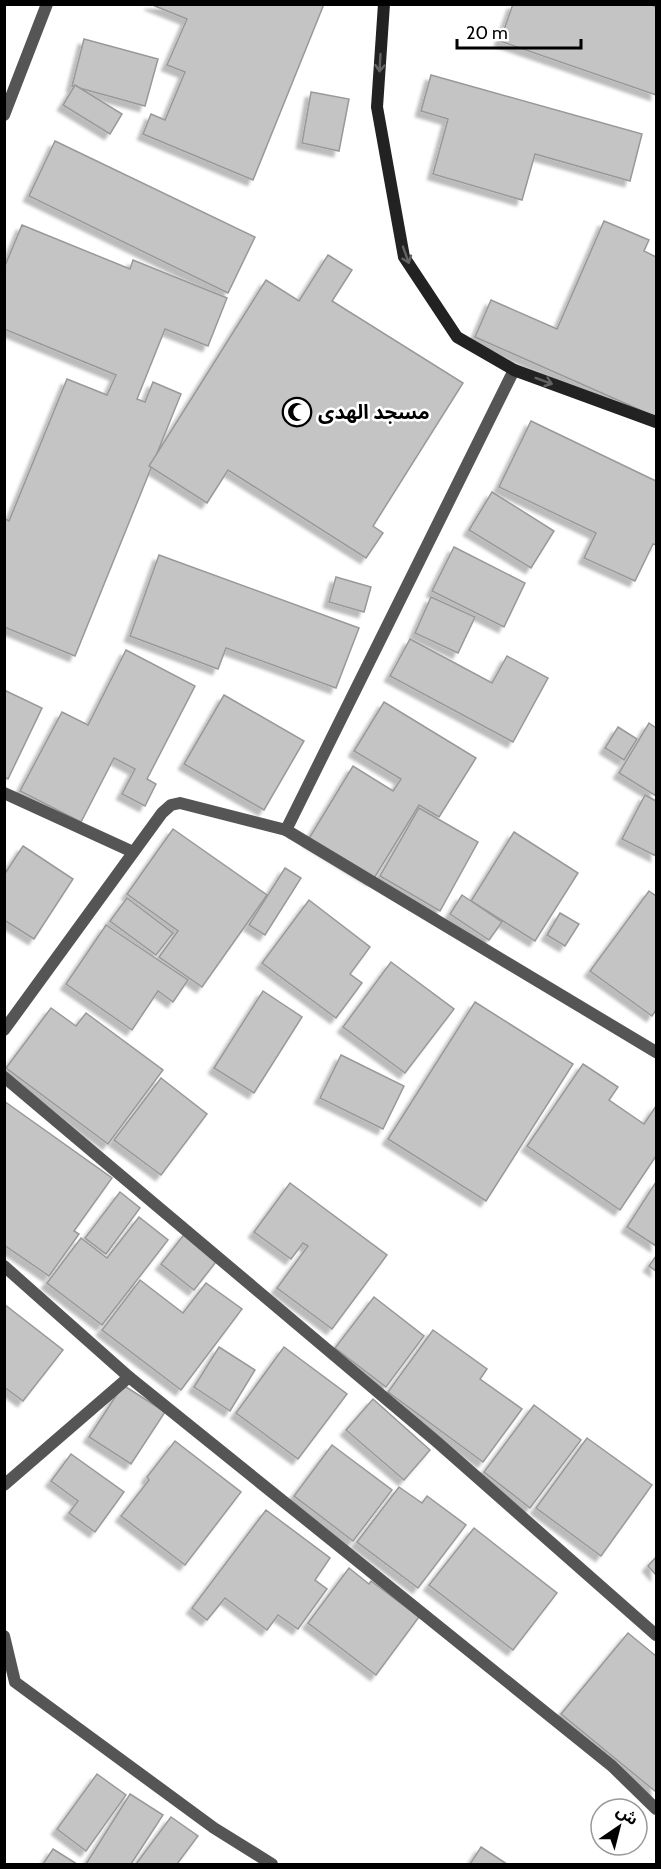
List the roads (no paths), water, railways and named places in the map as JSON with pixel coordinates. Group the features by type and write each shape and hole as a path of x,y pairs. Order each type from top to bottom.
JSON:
{"street":[{"path":"4,115 47,4"},
{"path":"384,4 377,108 404,257 457,337 514,370 657,422"},
{"path":"286,830 514,370"},
{"path":"4,793 133,852"},
{"path":"4,1030 162,813 171,805 180,803 286,830 657,1052"},
{"path":"4,1077 437,1442 657,1635"},
{"path":"4,1266 129,1377 612,1766 657,1809"},
{"path":"4,1485 129,1377"},
{"path":"4,1636 15,1682 214,1828 272,1864"}],"place":[{"name":"مسجد الهدى","path":"297,412"}]}
